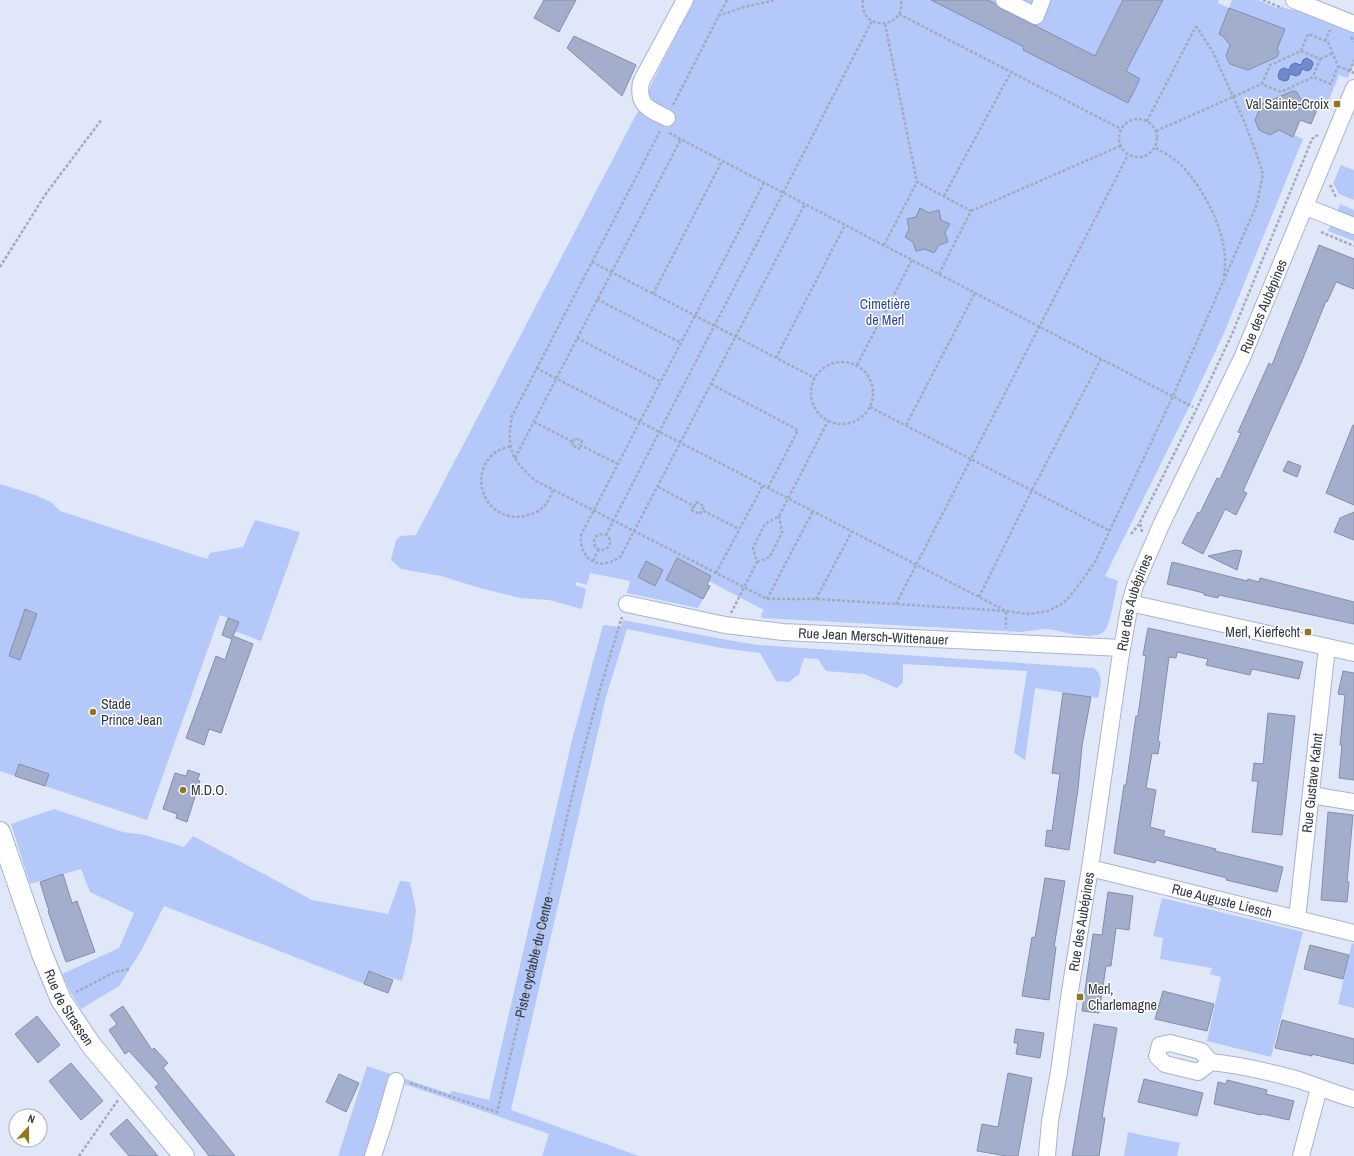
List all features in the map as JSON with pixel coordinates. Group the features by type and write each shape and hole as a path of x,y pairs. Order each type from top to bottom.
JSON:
{"main road":[{"name":"Rue de Strassen","path":"0,832 42,954 61,1000 91,1045 184,1156"}],"street":[{"path":"664,123 645,106 639,94 641,82 685,0"},
{"path":"1004,0 1036,16 1042,0"},
{"path":"1294,0 1354,24"},
{"name":"Rue des Aubépines","path":"1048,1156 1050,1121 1059,1072 1122,648 1130,604 1136,583 1162,524 1242,358 1306,207 1354,88"},
{"path":"1306,207 1354,226"},
{"name":"Rue Jean Mersch-Wittenauer","path":"627,604 725,625 783,632 1122,648"},
{"path":"1130,604 1354,653"},
{"name":"Rue Gustave Kahnt","path":"1297,919 1327,647"},
{"path":"1311,795 1354,802"},
{"name":"Rue Auguste Liesch","path":"1090,868 1354,932"},
{"path":"1211,1062 1239,1065 1270,1072 1354,1099"},
{"path":"373,1156 396,1081"},
{"path":"1301,1156 1319,1088"}],"path":[{"path":"727,0 512,416 509,430 510,446 514,459 523,470 536,481 767,599 816,599 1006,611 1028,614 1048,610 1064,603 1076,590 1095,562 1173,396 1257,204 1263,174 1234,96 1213,52 1196,26 1147,121"},
{"path":"718,16 744,7 776,0"},
{"path":"863,0 863,8 865,13 872,21 878,24 891,22 899,14 901,0"},
{"path":"899,14 1121,129"},
{"path":"606,535 872,21"},
{"path":"884,245 917,182 885,24"},
{"path":"1156,131 1262,84 1270,65 1301,51 1308,34 1328,42 1338,66 1331,84 1313,77"},
{"path":"1301,51 1320,59"},
{"path":"1262,84 1281,92 1313,77 1320,59 1333,53"},
{"path":"1350,71 1354,60"},
{"path":"1338,66 1354,73"},
{"path":"944,196 1011,72"},
{"path":"0,267 46,195 102,119"},
{"path":"1141,119 1147,121 1156,131 1158,137 1156,148 1152,153 1141,158 1134,158 1128,155 1120,146 1119,134 1121,129 1130,121 1141,119"},
{"path":"664,123 681,139 722,161 1194,407"},
{"path":"1131,534 1140,522 1232,334 1312,139 1339,123"},
{"path":"514,459 681,139"},
{"path":"939,274 971,211 1120,146"},
{"path":"1156,148 1184,169 1196,183 1214,213 1223,244 1226,267 1223,281"},
{"path":"896,604 1128,155"},
{"path":"653,294 722,161"},
{"path":"917,182 971,211"},
{"path":"764,183 581,535 580,544 583,552 589,559 597,563 605,564 614,561 621,556 805,204"},
{"path":"776,358 845,225"},
{"path":"1321,232 1354,246"},
{"path":"857,365 912,260"},
{"path":"592,262 815,378"},
{"path":"906,425 975,293"},
{"path":"597,299 681,343"},
{"path":"577,338 661,382"},
{"path":"979,597 1032,490 1101,359"},
{"path":"838,361 857,365 865,371 874,388 870,407 865,415 857,421 842,424 828,420 820,415 814,406 811,397 811,387 820,370 829,364 838,361"},
{"path":"536,368 1006,611"},
{"path":"711,384 798,430 768,488"},
{"path":"870,407 1110,531"},
{"path":"725,625 756,562 753,548 765,524 779,516 828,420"},
{"path":"534,422 573,442 575,438 582,442 580,445 618,464"},
{"path":"510,446 496,452 486,464 481,478 483,494 491,507 504,516 519,518 527,516 534,514 546,504 553,490"},
{"path":"716,573 763,485"},
{"path":"658,487 694,506"},
{"path":"696,502 704,506 700,514 692,510 694,506 696,502"},
{"path":"702,510 739,529"},
{"path":"767,599 813,511"},
{"path":"756,562 770,557 782,532 779,516"},
{"path":"1140,522 1142,537"},
{"path":"816,599 852,531"},
{"path":"600,534 606,535 610,539 610,546 605,550 599,549 595,544 595,538 600,534"},
{"path":"593,561 599,549"},
{"path":"1006,611 1006,632"},
{"name":"Piste cyclable du Centre","path":"396,1081 404,1081 497,1112 578,771 600,689 620,624"},
{"path":"61,1000 115,972 130,969"},
{"path":"79,1156 126,1088"}],"green space":[{"name":"Cimetière de Merl","path":"694,0 1219,0 1218,3 1229,8 1232,0 1258,0 1277,8 1279,7 1314,14 1354,32 1354,63 1348,78 1339,75 1325,110 1317,107 1311,124 1300,120 1294,135 1303,139 1224,333 1105,576 1118,581 1110,619 1106,629 1101,633 1087,636 1047,629 1022,632 762,618 761,615 764,610 709,581 707,585 710,586 698,608 627,593 630,581 590,573 587,585 576,582 575,585 586,589 582,609 549,600 520,598 441,576 401,569 391,560 396,540 401,536 416,535 637,113 645,106 650,87"},
{"path":"1341,165 1354,170 1354,200 1339,194 1333,183"},
{"path":"1340,204 1354,210 1354,219 1337,212"},
{"path":"1331,224 1354,234 1354,241 1328,231"},
{"name":"Stade Prince Jean","path":"0,484 35,495 51,502 60,511 207,559 210,553 243,547 255,520 300,532 261,641 235,631 238,622 220,615 147,820 0,771"},
{"path":"623,620 758,645 1093,668 1099,674 1101,682 1098,698 1035,688 1025,760 1014,753 1027,671 903,664 903,682 897,688 864,674 826,671 818,659 804,658 799,674 789,682 776,681 760,653 721,648 627,629 606,697 511,1110 639,1156 542,1156 549,1134 396,1081 373,1156 338,1156 367,1066 450,1094 452,1091 489,1100 572,740 603,625 621,627"},
{"path":"54,809 123,832 145,835 184,847 193,836 312,900 388,914 400,881 410,882 416,910 412,940 402,981 369,971 364,984 164,906 142,949 119,986 81,1009 62,974 119,948 134,913 90,892 81,869 30,884 11,824"},
{"path":"1162,898 1303,932 1271,1057 1207,1041 1221,977 1210,974 1212,968 1160,959 1163,938 1153,936"},
{"path":"1352,943 1354,944 1354,1008 1338,1004"},
{"path":"1128,1132 1180,1143 1177,1156 1124,1156"}],"shaded area":[{"path":"1307,58 1312,61 1313,64 1311,69 1308,71 1302,69 1300,74 1296,76 1290,74 1288,80 1284,81 1279,79 1278,75 1280,70 1284,68 1289,70 1291,65 1295,63 1301,65 1303,60"}],"building":[{"path":"544,0 576,0 559,32 534,18"},
{"path":"931,0 988,0 1000,8 1095,56 1123,0 1163,0 1126,71 1140,79 1128,103 1023,50 1024,47"},
{"path":"1229,8 1285,29 1277,49 1279,52 1277,57 1248,70 1230,64 1226,56 1230,45 1223,36 1219,34"},
{"path":"574,36 636,65 622,96 567,48"},
{"path":"1293,91 1297,92 1300,98 1318,107 1311,124 1300,120 1293,137 1279,130 1270,135 1259,130 1255,120 1262,104"},
{"path":"920,208 929,213 939,210 941,220 950,224 945,232 948,242 939,245 934,253 925,249 916,251 913,242 905,237 909,229 907,219 916,217"},
{"path":"1319,245 1354,259 1354,289 1336,282 1327,302 1326,301 1301,363 1243,491 1247,493 1236,515 1225,509 1203,554 1182,543 1198,512 1200,513 1217,478 1220,479 1241,433 1238,432 1269,363 1272,365"},
{"path":"1354,425 1354,505 1326,493"},
{"path":"1288,461 1301,466 1297,477 1283,471"},
{"path":"1354,512 1354,540 1334,532 1340,518"},
{"path":"1236,550 1242,551 1237,570 1208,556"},
{"path":"677,558 711,576 707,585 710,586 703,599 666,580"},
{"path":"646,561 663,570 655,586 638,577"},
{"path":"1172,562 1247,581 1248,579 1259,582 1260,578 1354,602 1354,624 1219,595 1218,598 1167,584"},
{"path":"25,609 37,614 20,660 9,656"},
{"path":"228,618 239,622 233,636 253,644 221,733 209,729 204,745 186,738 216,656 225,660 232,639 222,635"},
{"path":"1148,628 1303,662 1299,679 1252,669 1250,675 1206,665 1208,659 1177,652 1176,658 1169,657 1158,741 1160,742 1158,754 1152,753 1146,788 1156,790 1150,827 1165,831 1163,836 1216,849 1215,851 1283,867 1277,892 1226,880 1227,878 1156,860 1155,863 1114,853 1136,716 1138,716 1146,656 1143,655"},
{"path":"1343,671 1354,673 1354,780 1339,778 1342,745 1340,745 1345,695 1338,694"},
{"path":"1063,693 1091,697 1082,746 1078,789 1069,850 1045,846 1047,830 1052,831 1060,774 1052,773"},
{"path":"1268,713 1295,716 1282,835 1252,832 1258,781 1252,781 1254,763 1263,764"},
{"path":"19,764 49,774 45,786 15,776"},
{"name":"M.D.O.","path":"188,770 200,774 197,780 200,781 187,822 176,818 177,814 163,809 175,773 186,776"},
{"path":"1328,812 1353,815 1347,882 1349,882 1347,902 1321,900"},
{"path":"63,874 72,903 77,901 95,952 66,962 48,911 40,882"},
{"path":"1045,878 1065,881 1054,947 1056,947 1049,1000 1022,996 1032,937 1035,938"},
{"path":"1108,892 1133,896 1129,930 1116,928 1111,966 1106,966 1099,1013 1082,1011 1093,934 1102,935"},
{"path":"1310,945 1349,955 1343,979 1304,969"},
{"path":"369,971 393,980 388,993 364,984"},
{"path":"1163,991 1214,1004 1207,1031 1155,1019"},
{"path":"123,1006 152,1050 154,1048 168,1063 163,1068 235,1156 209,1156 155,1087 159,1084 129,1051 125,1054 109,1030 117,1024 110,1015"},
{"path":"37,1016 60,1045 38,1063 15,1034"},
{"path":"1282,1020 1354,1039 1354,1064 1312,1054 1312,1056 1275,1048"},
{"path":"1094,1024 1117,1028 1102,1118 1105,1118 1099,1156 1072,1156"},
{"path":"1016,1029 1044,1033 1040,1058 1016,1054 1018,1043 1014,1043"},
{"path":"71,1063 103,1101 81,1120 49,1081"},
{"path":"1008,1073 1032,1078 1018,1156 1007,1156 977,1151 982,1124 998,1127"},
{"path":"339,1074 359,1083 346,1112 326,1102"},
{"path":"1144,1079 1203,1093 1197,1116 1138,1102"},
{"path":"1227,1080 1267,1090 1266,1094 1294,1101 1289,1120 1214,1104 1218,1082 1226,1084"},
{"path":"127,1119 158,1156 129,1156 110,1134"}],"place":[{"name":"Val Sainte-Croix","path":"1337,104"},
{"name":"Merl, Kierfecht","path":"1308,632"},
{"name":"Stade Prince Jean","path":"93,712"},
{"name":"M.D.O.","path":"183,790"},
{"name":"Merl, Charlemagne","path":"1080,997"}]}
